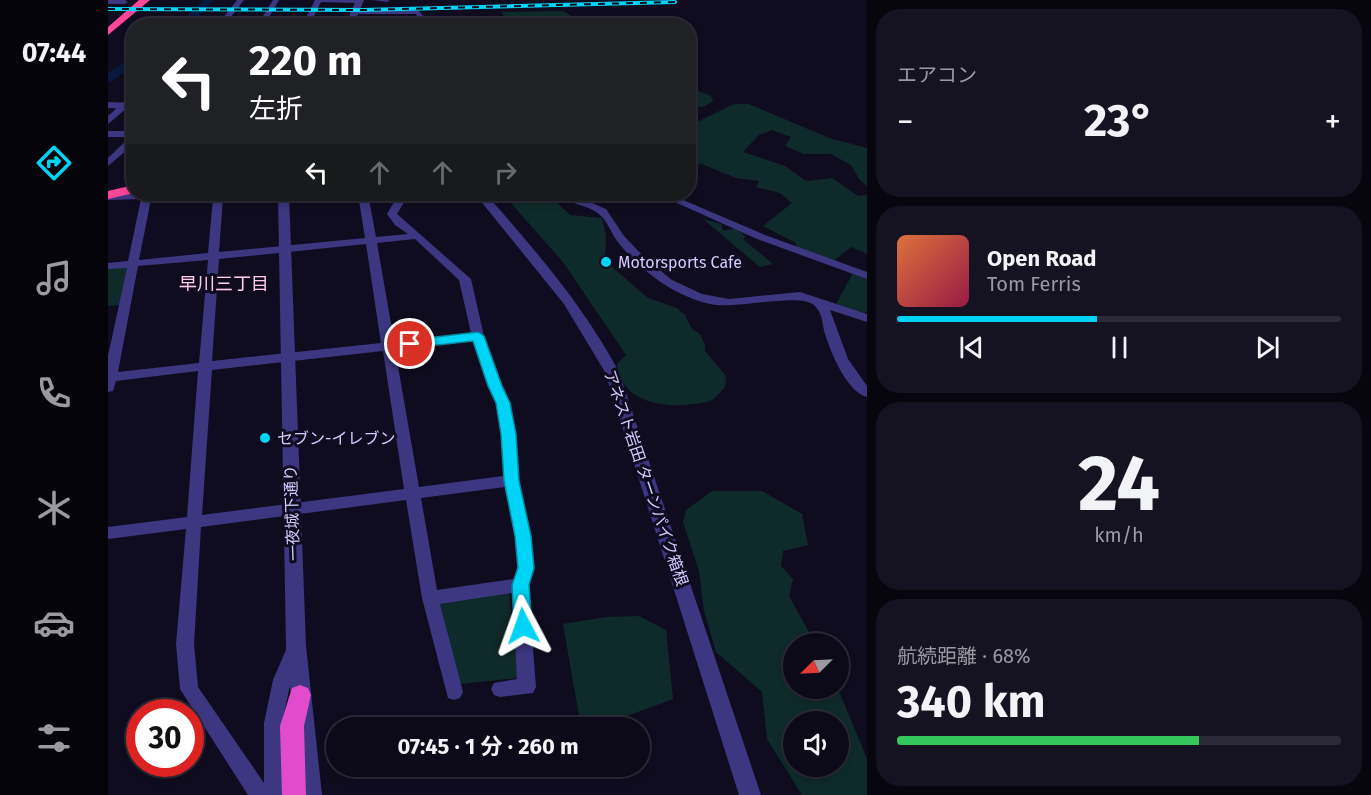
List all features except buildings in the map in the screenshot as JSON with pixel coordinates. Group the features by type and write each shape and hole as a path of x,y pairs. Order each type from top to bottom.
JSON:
{"highway":[{"path":"108,24 136,0"},
{"path":"108,32 145,0"},
{"path":"108,184 126,183"},
{"path":"108,196 126,194"},
{"path":"294,795 292,726 300,695"}],"street":[{"path":"226,18 241,0"},
{"path":"265,18 276,0"},
{"path":"309,18 318,0"},
{"path":"323,0 360,0 352,18"},
{"path":"376,0 386,0 407,12"},
{"path":"108,2 125,2"},
{"path":"354,12 385,15 418,12 421,18"},
{"path":"108,121 121,105"},
{"path":"108,134 126,135"},
{"path":"108,163 126,144"},
{"path":"141,201 132,264 109,383 206,367 478,336"},
{"path":"217,201 192,523 185,644 189,690 260,795"},
{"name":"一夜城下通り","path":"283,201 296,646 311,795"},
{"path":"364,201 430,598 454,692"},
{"path":"400,201 392,214 399,223 418,236 465,279 478,336 503,403 508,434 511,481 523,536 526,568 520,585 527,687 500,689"},
{"name":"アネスト岩田 ターンパイク箱根","path":"486,201 576,314 599,346 612,372 750,795"},
{"path":"573,201 603,212 620,239 659,276 699,298 717,303 793,296 814,298 867,318"},
{"path":"678,201 761,237 849,267 867,276"},
{"path":"108,266 418,236"},
{"path":"814,298 830,319 831,334 848,371 867,393"},
{"path":"108,534 511,481"},
{"path":"430,598 520,585"},
{"path":"274,795 273,723 282,680 296,646"}],"green space":[{"path":"563,11 574,18 505,18 502,12"},
{"path":"696,90 711,96 713,101 703,107 696,106"},
{"path":"734,104 749,104 829,138 867,148 867,186 859,179 851,165 831,154 804,154 785,146 791,137 772,130 759,135 743,152 785,166 806,181 832,178 858,196 867,195 867,254 851,247 832,262 797,250 796,243 763,226 792,203 780,193 756,187 759,181 736,178 696,164 696,120 699,121"},
{"path":"509,201 555,201 570,215 602,218 606,236 605,261 648,298 677,308 685,315 692,329 700,334 705,351 726,376 725,387 712,400 684,405 651,402 632,392 620,376 617,364 626,355 563,262"},
{"path":"703,219 721,224 723,231 736,228 745,236 744,240 773,264 760,267"},
{"path":"127,267 120,305 108,306 108,268"},
{"path":"853,273 867,279 867,312 864,313 836,304"},
{"path":"712,491 762,491 802,514 808,545 783,551 781,566 793,579 789,596 809,633 783,633 783,699 842,699 847,711 783,711 783,765 767,739 762,692 716,652 704,611 699,571 683,522 686,510"},
{"path":"509,593 518,678 460,684 440,604"},
{"path":"639,616 666,630 673,699 624,717 579,717 563,624 606,617"},
{"path":"849,716 867,759 867,795 802,795 791,777 849,777"}],"waterway":[{"path":"191,18 209,0"},
{"path":"108,79 126,66"}],"railway":[{"path":"108,9 363,10 675,2"}],"place":[{"name":"Motorsports Cafe","path":"606,262"},
{"name":"セブン-イレブン","path":"265,438"}],"district":[{"name":"早川三丁目","path":"224,284"}],"route":[{"path":"410,344 478,336 503,403 508,434 511,481 523,536 526,568 520,585 523,626"}]}
